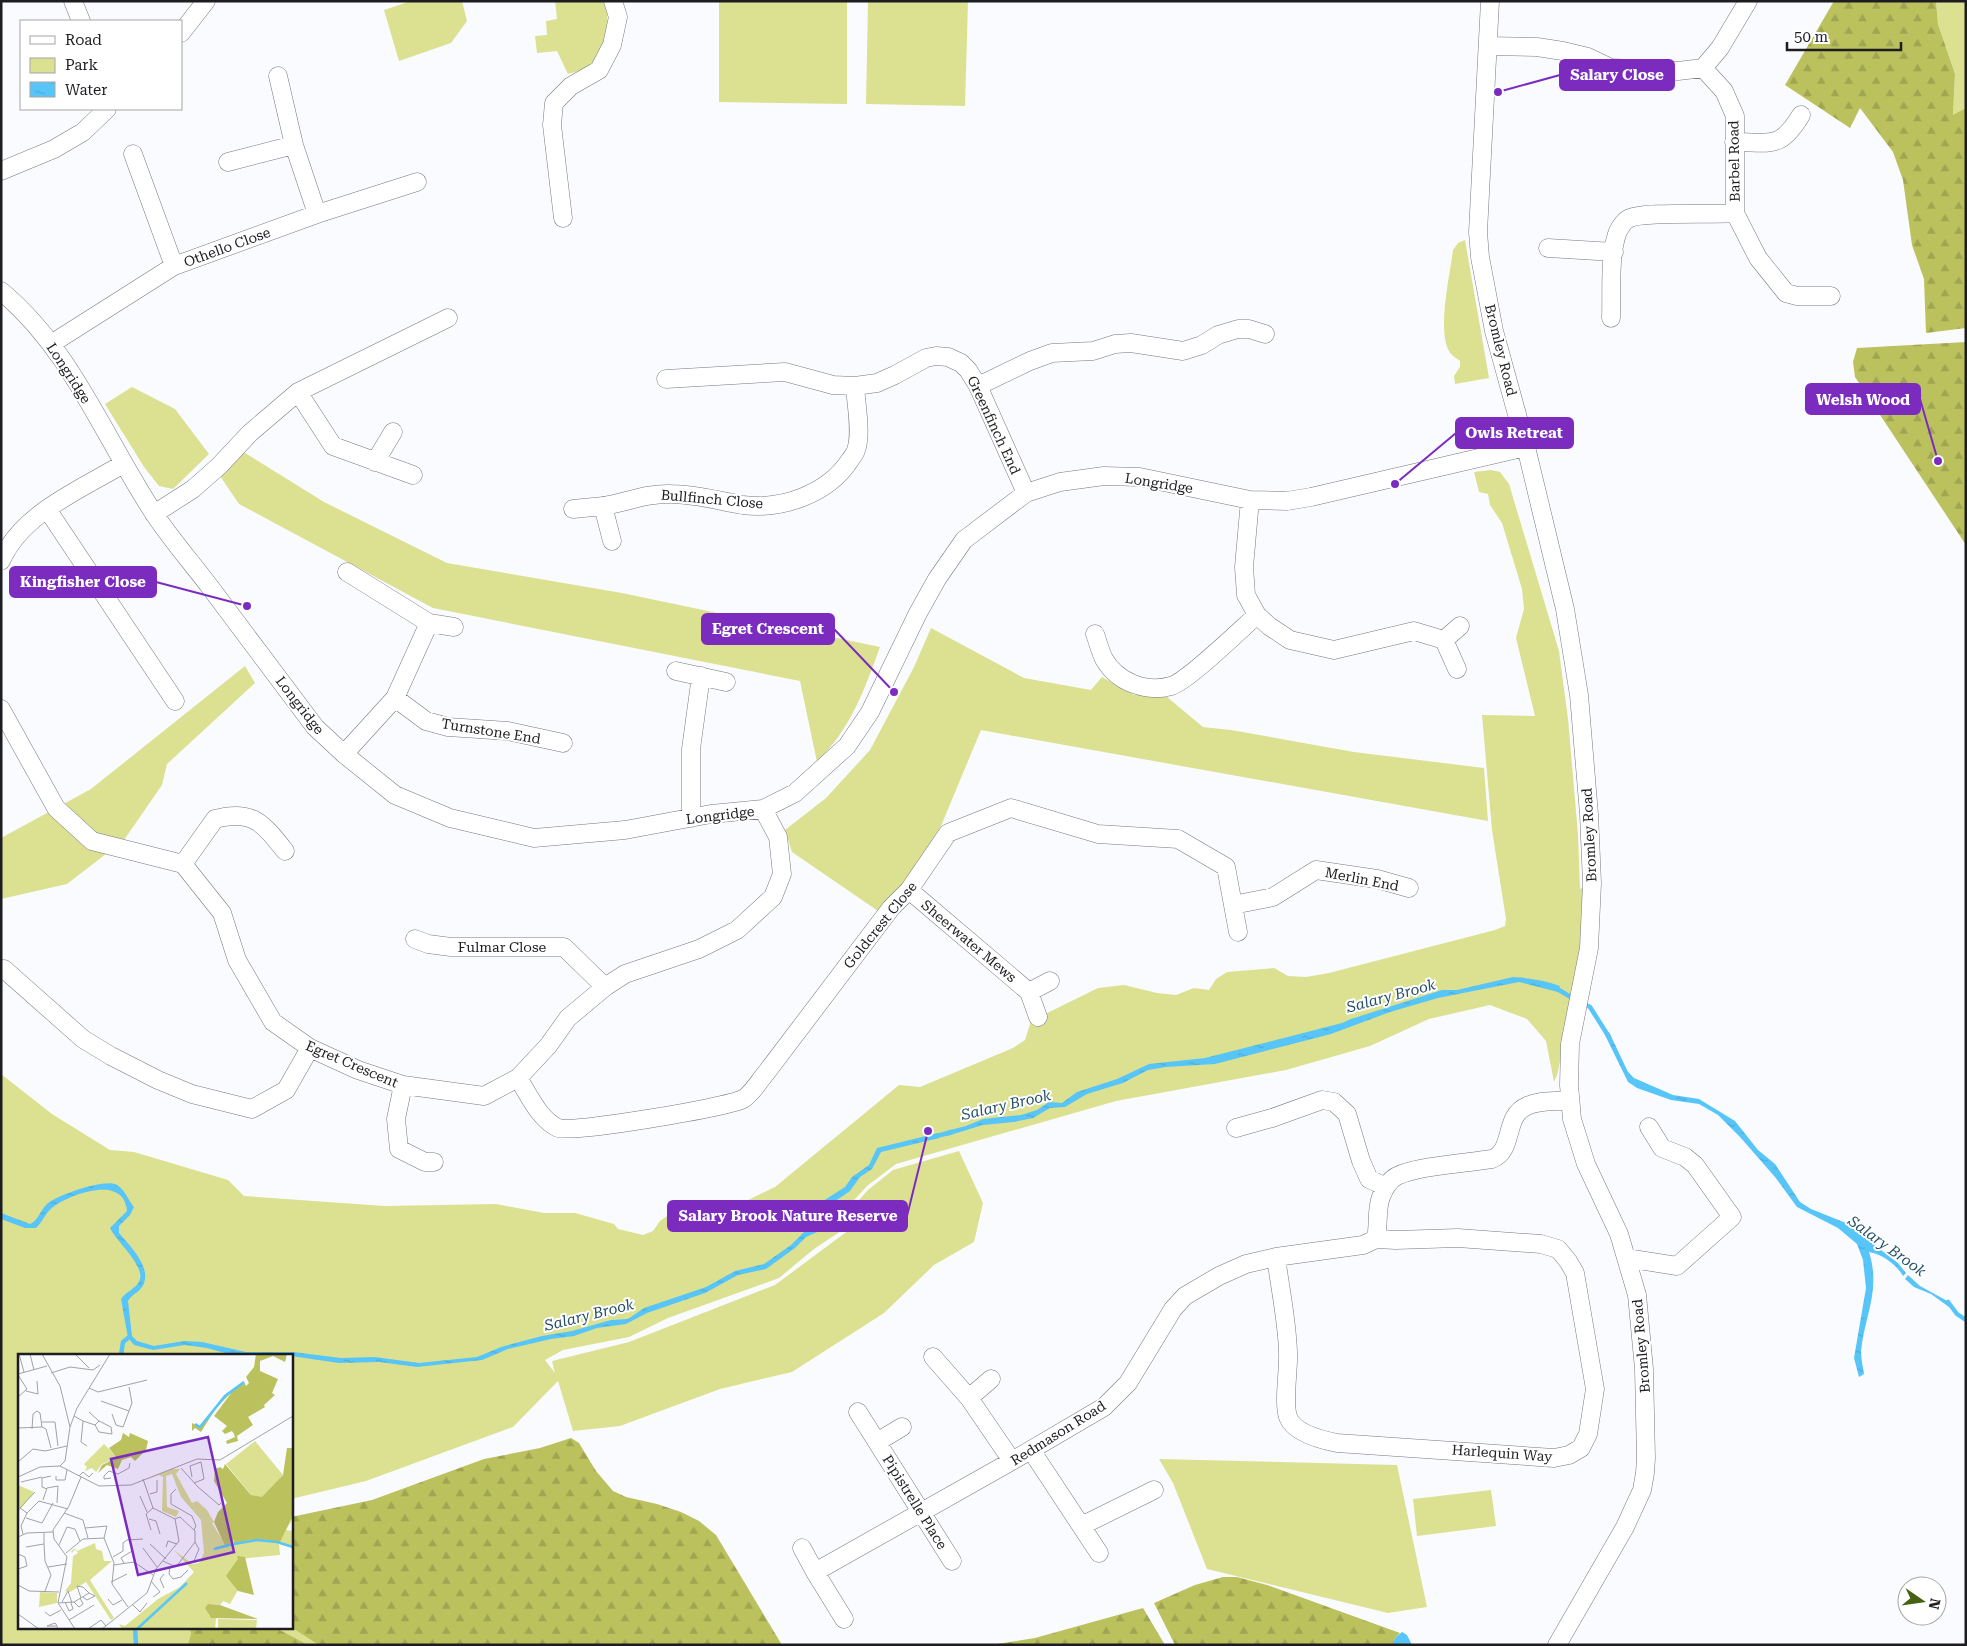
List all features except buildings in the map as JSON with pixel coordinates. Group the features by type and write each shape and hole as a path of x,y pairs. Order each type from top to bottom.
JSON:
{"street":[{"path":"73,1 81,20"},
{"path":"182,32 206,1"},
{"path":"563,218 552,126 554,103 570,86 599,70 612,44 618,17 613,1"},
{"name":"Bromley Road","path":"1490,1 1478,232 1480,257 1494,332 1526,447 1565,609 1579,695 1589,814 1592,883 1590,926 1588,948 1570,1044 1568,1066 1570,1100 1576,1136 1586,1164 1619,1234 1637,1295 1642,1333 1645,1394 1645,1473 1642,1490 1635,1509 1557,1645"},
{"path":"1488,46 1538,47 1563,51 1588,57 1612,68 1678,71 1703,68 1720,48 1748,1"},
{"name":"Barbel Road","path":"1703,68 1724,91 1735,116 1735,213 1758,258 1786,293 1797,296 1831,296"},
{"path":"278,76 294,145 317,214"},
{"path":"1,171 54,149 83,132 106,110"},
{"path":"1734,142 1777,142 1787,136 1801,115"},
{"path":"228,162 294,145"},
{"path":"134,154 174,266"},
{"name":"Othello Close","path":"52,344 174,266 317,214 417,182"},
{"path":"1611,318 1614,252 1617,232 1628,219 1644,214 1716,215 1735,213"},
{"path":"1548,248 1614,252"},
{"name":"Longridge","path":"2,292 28,314 52,344 88,401 123,464 154,514 315,727 344,754 395,795 450,818 534,838 626,830 692,818 763,809 794,793 847,746 870,712 918,613 937,579 964,540 1026,493 1060,482 1104,476 1140,477 1250,500 1287,500 1311,497 1526,447"},
{"path":"154,514 193,489 219,466 250,433 298,392 448,318"},
{"path":"978,386 1030,361 1052,353 1093,351 1115,344 1131,343 1183,351 1202,346 1218,335 1238,329 1249,329 1265,334"},
{"name":"Greenfinch End","path":"666,379 785,372 833,385 855,386 877,383 896,375 926,358 936,356 948,357 968,370 978,386 1026,493"},
{"name":"Bullfinch Close","path":"573,509 603,506 655,494 708,498 744,505 776,505 800,499 823,486 843,471 856,451 858,430 855,386"},
{"path":"298,392 333,446 413,475"},
{"path":"375,462 393,432"},
{"path":"2,559 23,529 47,509 123,464"},
{"path":"1250,500 1244,567 1246,595 1257,616 1269,626 1290,640 1334,650 1414,631 1444,640 1457,669"},
{"path":"603,506 612,541"},
{"path":"47,509 175,701"},
{"path":"347,572 429,622 454,627"},
{"path":"1095,634 1104,659 1118,676 1134,684 1150,688 1172,686 1188,676 1257,616"},
{"path":"344,754 395,698 429,622"},
{"path":"1444,640 1460,626"},
{"path":"676,671 726,682"},
{"path":"692,818 691,748 701,676"},
{"name":"Turnstone End","path":"395,698 426,721 448,727 508,732 563,743"},
{"path":"1,709 56,808 92,842 183,864 215,818 231,814 256,819 272,834 285,851"},
{"name":"Goldcrest Close","path":"518,1078 544,1119 560,1129 588,1128 716,1107 744,1099 766,1074 891,908 909,890 948,833 1010,808 1098,834 1178,839 1226,867 1238,932"},
{"name":"Egret Crescent","path":"183,864 222,913 237,960 273,1022 310,1048 358,1070 402,1085 484,1096 518,1078 548,1046 568,1018 625,974 699,949 737,930 773,897 782,874 778,837 763,809"},
{"name":"Merlin End","path":"1233,905 1273,897 1316,870 1377,879 1409,888"},
{"name":"Sheerwater Mews","path":"909,890 1029,992 1038,1017"},
{"name":"Fulmar Close","path":"415,939 428,944 451,947 564,947 605,988"},
{"path":"4,969 83,1040 158,1080 192,1094 252,1109 286,1090 310,1048"},
{"name":"Sheerwater Mews","path":"1029,992 1050,981"},
{"path":"402,1085 396,1120 399,1149 425,1162 434,1162"},
{"path":"1236,1128 1272,1118 1322,1100 1334,1102 1347,1114 1361,1161 1369,1179 1386,1187"},
{"path":"1376,1238 1378,1211 1386,1187 1396,1177 1410,1172 1492,1159 1500,1156 1507,1144 1510,1127 1516,1114 1526,1106 1570,1100"},
{"path":"1626,1258 1677,1266 1732,1217 1695,1165 1685,1157 1662,1148 1649,1127"},
{"name":"Redmason Road","path":"815,1572 1104,1407 1128,1384 1173,1309 1185,1296 1219,1276 1246,1264 1276,1257 1363,1245 1376,1238"},
{"name":"Harlequin Way","path":"1276,1257 1288,1350 1286,1406 1288,1418 1296,1427 1323,1440 1337,1443 1554,1458 1569,1455 1581,1448 1588,1434 1594,1389 1575,1273 1558,1249 1541,1244 1458,1238 1396,1240 1376,1238"},
{"path":"933,1357 969,1398 1012,1461"},
{"path":"969,1398 991,1379"},
{"name":"Pipistrelle Place","path":"858,1412 952,1561"},
{"name":"Pipistrelle Place","path":"877,1442 902,1427"},
{"path":"1031,1450 1099,1553"},
{"path":"1082,1526 1154,1490"},
{"path":"802,1548 844,1619"}],"green space":[{"path":"411,1 462,1 467,21 451,43 399,61 384,10"},
{"path":"555,1 606,1 606,38 600,55 594,63 585,69 568,74 557,51 537,53 535,36 547,35 546,21 557,19"},
{"path":"719,1 847,1 847,104 719,102"},
{"path":"868,1 968,1 965,106 866,104"},
{"path":"1834,1 1936,1 1938,24 1955,74 1953,115 1966,108 1966,328 1926,333 1924,279 1912,245 1903,180 1893,152 1860,108 1850,128 1785,85"},
{"path":"1936,1 1966,1 1966,108 1953,116 1955,74 1938,24"},
{"path":"1465,240 1489,378 1455,384 1454,376 1460,367 1460,361 1450,352 1446,341 1444,316 1453,250 1458,243"},
{"path":"1966,342 1966,545 1855,377 1853,362 1857,348"},
{"path":"132,387 175,409 209,454 173,489 159,486 144,467 105,404"},
{"path":"242,451 324,502 447,563 622,593 880,647 862,694 848,722 829,749 817,762 800,681 433,608 239,504 220,476"},
{"path":"1491,470 1500,472 1509,484 1559,651 1568,719 1578,834 1580,889 1592,883 1562,1053 1554,1082 1546,1041 1527,1019 1490,1005 1429,1019 1370,1046 1286,1070 1116,1101 896,1164 867,1186 847,1208 847,1227 814,1249 779,1278 668,1318 629,1337 563,1350 545,1360 555,1373 552,1361 629,1342 775,1285 849,1230 851,1209 868,1190 893,1170 959,1151 983,1203 974,1242 934,1265 884,1313 792,1372 720,1389 620,1426 573,1431 558,1381 513,1427 366,1481 292,1499 292,1354 18,1354 18,1628 292,1627 331,1645 1,1645 1,1074 52,1114 110,1150 134,1152 228,1180 244,1196 384,1206 496,1204 544,1213 575,1213 614,1224 618,1229 643,1235 653,1231 660,1221 674,1211 748,1200 775,1187 899,1085 920,1087 1013,1048 1025,1040 1031,1021 1098,988 1124,985 1157,993 1176,995 1194,988 1209,990 1216,979 1227,972 1274,968 1288,976 1306,977 1329,973 1505,926 1506,919 1492,830 1482,715 1535,716 1516,638 1524,609 1522,589 1502,523 1490,505 1488,494 1479,492 1474,472"},
{"path":"931,628 1024,678 1091,690 1102,677 1134,695 1167,697 1203,727 1231,730 1354,752 1484,768 1488,821 981,730 941,826 900,889 878,911 792,852 785,830 826,798 870,750 914,667"},
{"path":"245,666 255,683 167,764 162,785 124,840 67,884 1,899 1,838 91,789"},
{"path":"571,1438 579,1443 596,1471 613,1491 626,1497 681,1512 699,1521 716,1535 782,1645 319,1645 292,1628 292,1517 372,1500 484,1459 540,1448"},
{"path":"1159,1459 1397,1465 1427,1607 1388,1613 1207,1569 1173,1483"},
{"path":"1491,1490 1496,1526 1417,1536 1413,1499"},
{"path":"1223,1577 1237,1577 1267,1585 1400,1633 1395,1638 1393,1645 1175,1645 1154,1603 1195,1585"},
{"path":"1143,1608 1165,1645 990,1645 1035,1638"},
{"path":"190,1628 276,1628 308,1645 188,1645 191,1634"}],"water":[{"path":"1513,977 1548,982 1560,986 1558,992 1519,982 1438,998 1390,1012 1331,1034 1215,1064 1148,1070 1123,1083 1087,1094 1065,1107 1050,1108 1033,1118 983,1125 947,1136 946,1131 983,1119 1021,1115 1037,1110 1049,1102 1062,1103 1077,1092 1117,1079 1149,1064 1205,1058 1342,1023 1442,990 1457,990"},
{"path":"1609,1032 1628,1072 1634,1078 1673,1095 1699,1099 1735,1121 1758,1150 1775,1164 1800,1202 1811,1209 1846,1223 1898,1263 1906,1273 1903,1276 1889,1261 1869,1252 1872,1266 1873,1290 1861,1351 1864,1374 1859,1377 1854,1358 1866,1288 1863,1260 1857,1244 1838,1228 1797,1207 1775,1177 1718,1115 1699,1104 1671,1100 1637,1088 1628,1082 1604,1033"},
{"path":"938,1133 939,1138 881,1152 872,1169 860,1177 850,1191 831,1204 835,1220 833,1225 806,1237 795,1248 766,1269 738,1275 705,1293 647,1313 626,1324 597,1328 574,1336 551,1339 508,1349 482,1360 417,1367 379,1362 339,1363 292,1356 292,1354 228,1354 207,1348 185,1345 153,1350 134,1345 128,1338 121,1299 139,1282 140,1273 134,1260 110,1228 127,1211 124,1200 117,1193 107,1190 96,1190 72,1197 50,1209 36,1228 25,1228 1,1219 1,1213 30,1224 47,1204 61,1196 82,1188 103,1184 111,1183 120,1187 134,1207 130,1215 119,1226 119,1233 139,1258 145,1273 142,1287 128,1301 132,1336 137,1341 154,1346 184,1341 202,1342 246,1352 293,1352 341,1358 375,1357 419,1363 477,1357 501,1347 542,1336 572,1331 611,1320 628,1319 644,1308 706,1287 735,1271 764,1264 791,1245 804,1232 829,1221 823,1201 845,1187 852,1177 869,1165 877,1148"},
{"path":"1908,1275 1920,1286 1951,1303 1949,1307 1931,1294 1914,1287 1905,1279"},
{"path":"1402,1632 1407,1635 1412,1645 1393,1645 1395,1638"}],"waterway":[{"name":"Salary Brook","path":"1554,987 1574,999"},
{"name":"Salary Brook","path":"1582,1003 1590,1007 1609,1037"},
{"name":"Salary Brook","path":"933,1137 952,1132"},
{"name":"Salary Brook","path":"1948,1302 1957,1314 1966,1320"},
{"path":"121,1354 123,1342 128,1338"},
{"path":"135,1628 136,1645"}],"place":[{"name":"Salary Close","path":"1498,92"},
{"name":"Welsh Wood","path":"1938,461"},
{"name":"Owls Retreat","path":"1395,484"},
{"name":"Kingfisher Close","path":"247,606"},
{"name":"Egret Crescent","path":"894,692"},
{"name":"Salary Brook Nature Reserve","path":"928,1131"}]}
